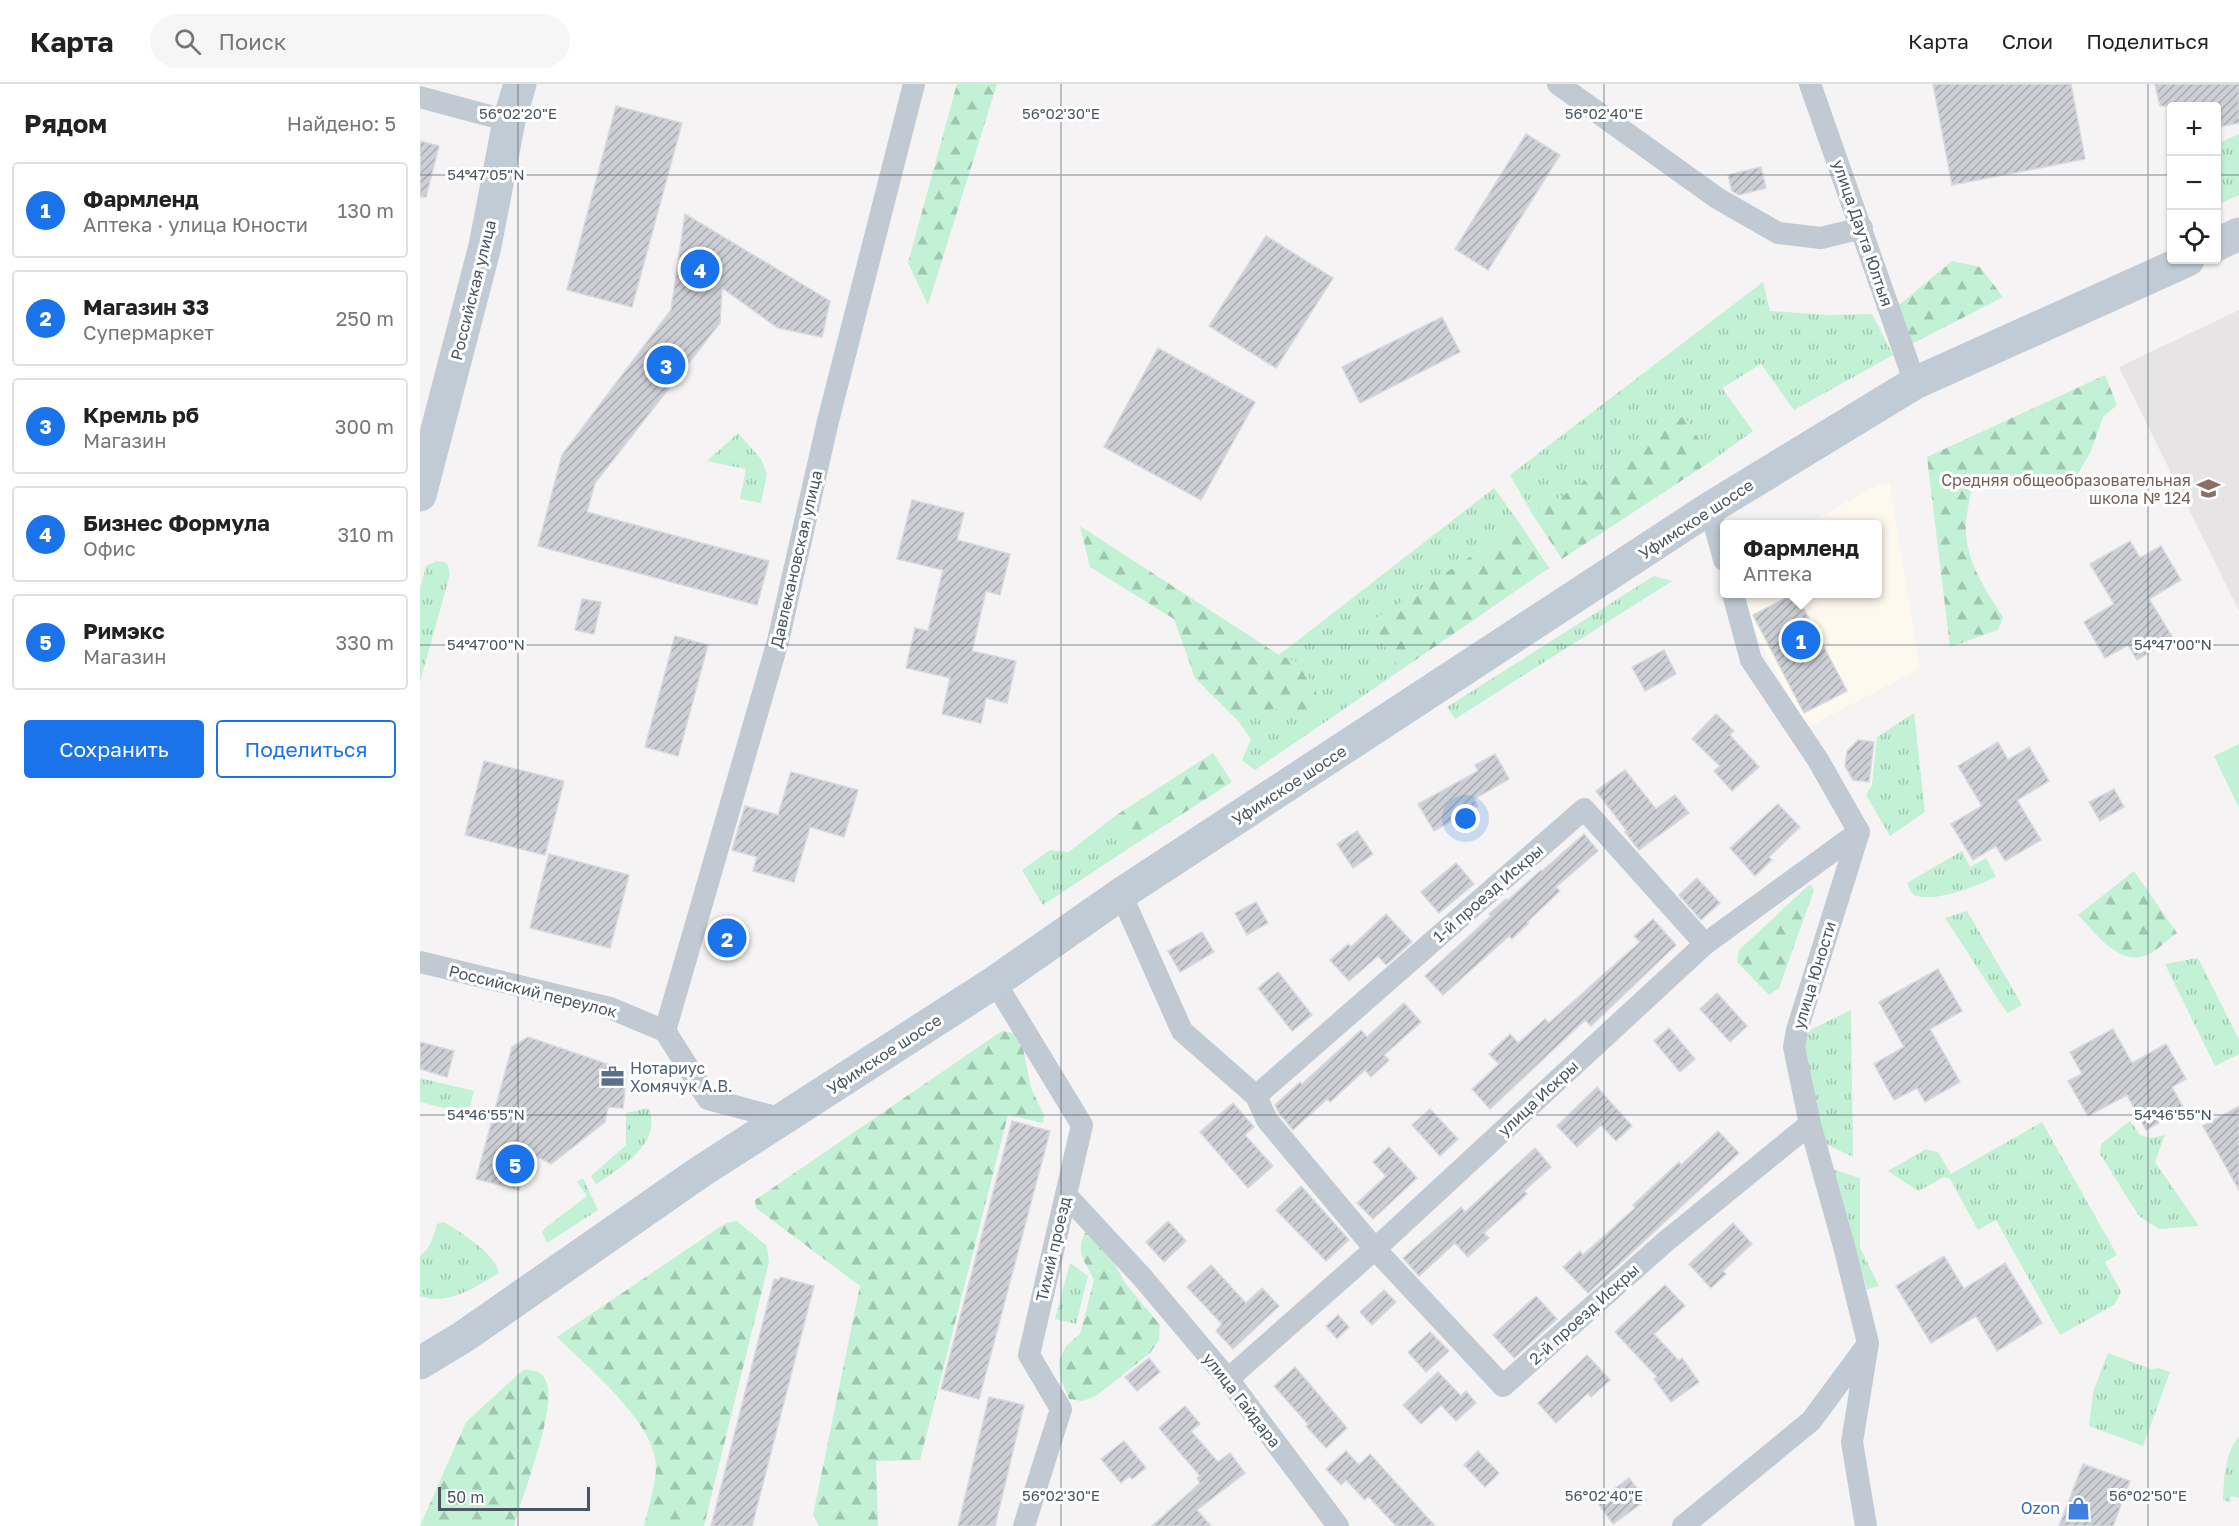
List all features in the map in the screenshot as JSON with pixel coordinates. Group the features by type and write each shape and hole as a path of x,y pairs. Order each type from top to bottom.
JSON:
{"main road":[{"name":"Российская улица","path":"420,495 485,246 509,121 520,84"},
{"path":"2221,243 2239,234"},
{"name":"Уфимское шоссе","path":"420,1363 463,1337 700,1172 995,982 1121,894 1710,508 1916,383 2179,264"}],"street":[{"name":"Давлекановская улица","path":"665,1031 778,642 828,420 914,84"},
{"path":"1558,84 1717,198 1778,233 1821,238 1862,228"},
{"name":"улица Даута Юлтыя","path":"1810,84 1916,383"},
{"path":"420,98 509,121"},
{"path":"1710,508 1720,543"},
{"path":"1734,598 1751,660 1818,760 1859,832"},
{"name":"1-й проезд Искры","path":"1256,1096 1584,809 1705,944"},
{"name":"улица Искры","path":"1228,1378 1375,1249 1705,944 1859,832"},
{"name":"улица Юности","path":"1859,832 1797,1030 1794,1047 1810,1124 1868,1343 1852,1442 1866,1526"},
{"path":"1121,894 1182,1031 1256,1096 1268,1120 1375,1249"},
{"name":"Российский переулок","path":"420,962 610,1008 665,1031"},
{"name":"Тихий проезд","path":"995,982 1082,1125 1029,1355 1061,1409 1024,1526"},
{"path":"665,1031 708,1099 783,1119"},
{"name":"2-й проезд Искры","path":"1375,1249 1503,1386 1665,1242 1810,1124"},
{"name":"улица Гайдара","path":"1066,1195 1142,1277 1228,1378 1338,1526"},
{"path":"1683,1526 1811,1421 1868,1343"}],"shaded area":[{"name":"Средняя общеобразовательная школа № 124","path":"2239,310 2239,611 2119,367"},
{"path":"1883,482 1890,485 1920,669 1806,728 1747,616 1742,598 1882,598 1882,520 1814,520"}],"green space":[{"path":"957,84 997,84 928,305 908,263"},
{"path":"2239,134 2239,195 2221,203 2221,156 2221,142"},
{"path":"1952,261 1980,267 2003,297 1912,344 1899,305"},
{"path":"1763,282 1770,311 1829,315 1872,314 1893,355 1794,410 1761,364 1722,388 1753,431 1713,460 1684,416 1533,515 1510,475"},
{"path":"2105,375 2117,405 2103,417 2091,451 2078,474 2004,476 1972,486 1966,523 1968,549 1977,572 2003,617 1998,630 1950,647 1927,457"},
{"path":"1684,416 1713,460 1562,559 1533,515"},
{"path":"738,433 761,459 767,474 761,503 740,499 746,469 707,461"},
{"path":"1494,488 1520,524 1370,623 1401,670 1255,770 1242,760 1251,739 1238,721 1276,708 1300,720 1297,663 1279,655"},
{"path":"1520,524 1549,568 1401,670 1369,623"},
{"path":"1080,526 1279,655 1297,662 1316,687 1317,710 1300,720 1276,708 1238,721 1195,678 1174,619 1090,567"},
{"path":"437,561 447,563 450,574 420,682 420,589 426,566"},
{"path":"1654,576 1672,581 1455,719 1447,707"},
{"path":"1914,713 1925,812 1890,836 1866,795 1872,785 1877,737"},
{"path":"2239,744 2239,808 2214,756"},
{"path":"1213,753 1232,782 1134,845 1115,816"},
{"path":"1115,816 1134,845 1043,905 1022,870 1050,850 1069,852"},
{"path":"1962,851 1970,867 1986,858 1996,877 1967,889 1944,895 1923,897 1913,894 1907,883"},
{"path":"2134,871 2177,933 2151,953 2137,957 2127,956 2108,946 2078,915"},
{"path":"1810,884 1814,890 1779,988 1769,995 1737,962 1739,950"},
{"path":"1967,911 2022,1005 2007,1013 1945,918"},
{"path":"2198,958 2239,1040 2239,1054 2215,1066 2165,964"},
{"path":"1851,1010 1853,1157 1822,1142 1809,1084 1805,1051 1808,1031"},
{"path":"1002,1031 1013,1033 1023,1048 1031,1088 1044,1115 1043,1123 1008,1115 920,1460 876,1461 878,1526 819,1526 813,1515 860,1286 756,1208 755,1200"},
{"path":"420,1078 474,1091 468,1114 420,1102"},
{"path":"649,1108 650,1133 645,1144 627,1162 596,1185 591,1176 626,1145 626,1113"},
{"path":"2130,1121 2140,1135 2150,1138 2165,1135 2155,1162 2199,1226 2159,1229 2139,1216 2100,1154 2101,1144"},
{"path":"2042,1122 2117,1255 2105,1262 2121,1292 2114,1305 2060,1335 1996,1220 1978,1230 1950,1179 1944,1177 1918,1191 1888,1171 1926,1149 1938,1152 1951,1174"},
{"path":"1829,1168 1860,1178 1860,1248 1879,1286 1867,1289"},
{"path":"583,1178 598,1210 547,1243 542,1232 545,1228 587,1196 577,1182"},
{"path":"737,1221 767,1246 769,1262 704,1526 644,1526 656,1474 653,1450 645,1433 618,1397 557,1337 726,1223"},
{"path":"444,1222 484,1251 491,1258 499,1273 451,1297 441,1299 420,1296 420,1256 429,1246 437,1224"},
{"path":"1085,1233 1091,1233 1113,1261 1125,1283 1160,1325 1159,1340 1150,1353 1096,1396 1082,1401 1069,1399 1060,1377 1059,1361 1066,1346 1080,1334 1094,1280 1081,1252"},
{"path":"1070,1263 1088,1276 1076,1324 1055,1319"},
{"path":"2108,1353 2151,1369 2159,1368 2170,1372 2143,1446 2089,1426 2093,1392"},
{"path":"523,1370 542,1375 546,1381 548,1393 547,1410 538,1452 514,1526 420,1526 466,1422"},
{"path":"2239,1436 2239,1498 2231,1496 2230,1502 2223,1500 2225,1475 2228,1458"}],"building":[{"path":"1933,84 2071,84 2085,159 1952,185"},
{"path":"2155,84 2239,84 2239,123 2221,126 2221,102 2167,102 2167,106 2160,106"},
{"path":"616,106 682,123 632,307 567,290"},
{"path":"1526,134 1560,155 1488,270 1455,249"},
{"path":"420,141 439,146 426,197 420,197"},
{"path":"1761,167 1766,188 1739,195 1732,191 1728,175"},
{"path":"685,214 830,301 822,337 778,328 722,288 720,323 595,483 587,512 769,561 757,605 538,546 562,455 671,310"},
{"path":"1266,236 1333,278 1276,368 1209,326"},
{"path":"1442,317 1460,352 1360,403 1342,367"},
{"path":"1158,348 1255,402 1201,500 1104,447"},
{"path":"912,500 964,513 957,540 1010,554 1000,595 986,591 972,651 1016,661 1007,703 986,698 981,723 942,714 950,678 906,668 915,628 928,631 943,570 897,559"},
{"path":"2130,541 2140,558 2161,546 2181,580 2149,599 2173,638 2137,660 2128,645 2105,658 2084,622 2114,604 2090,564"},
{"path":"1786,598 1798,598 1847,691 1804,713 1753,615"},
{"path":"582,599 601,602 594,634 575,630"},
{"path":"675,636 708,645 678,756 645,747"},
{"path":"1664,650 1676,674 1645,691 1632,667"},
{"path":"1716,714 1734,731 1730,735 1759,767 1732,791 1714,771 1720,766 1692,739"},
{"path":"1858,740 1874,742 1869,782 1853,780 1845,766 1847,751"},
{"path":"1998,742 2008,760 2029,747 2049,781 2017,800 2041,840 2005,861 1996,846 1973,860 1951,824 1982,806 1958,766"},
{"path":"1495,754 1509,779 1474,799 1478,806 1434,831 1418,804 1478,771 1475,765"},
{"path":"484,761 564,781 545,855 465,835"},
{"path":"1625,770 1656,809 1675,795 1689,813 1639,850 1596,791"},
{"path":"791,772 858,790 844,837 810,827 794,882 753,871 757,857 732,850 745,806 778,815"},
{"path":"2114,789 2124,807 2100,821 2089,802"},
{"path":"1778,804 1800,827 1769,857 1772,860 1755,876 1730,848"},
{"path":"1357,831 1373,854 1353,868 1337,844"},
{"path":"1584,834 1598,851 1556,887 1560,891 1512,939 1509,936 1443,995 1425,976 1491,916 1489,914"},
{"path":"549,854 629,875 610,948 530,928"},
{"path":"1456,863 1474,884 1439,913 1421,892"},
{"path":"1697,878 1720,903 1701,920 1679,895"},
{"path":"1256,902 1268,923 1247,935 1235,913"},
{"path":"1386,914 1412,942 1386,965 1378,956 1349,981 1330,960 1348,944 1351,947"},
{"path":"1653,919 1676,945 1591,1026 1585,1020 1490,1109 1472,1089 1499,1064 1489,1054 1510,1034 1518,1043 1545,1019 1549,1023 1640,942 1634,936"},
{"path":"1202,932 1214,952 1180,972 1168,951"},
{"path":"1938,969 1962,1011 1930,1029 1960,1082 1925,1102 1917,1088 1894,1100 1874,1064 1904,1047 1879,1002"},
{"path":"1278,972 1312,1015 1292,1031 1258,988"},
{"path":"1717,993 1747,1026 1730,1042 1700,1009"},
{"path":"1404,1003 1421,1022 1384,1055 1389,1060 1371,1077 1365,1070 1330,1102 1327,1099 1293,1130 1275,1105 1300,1082 1302,1084 1361,1030 1367,1037"},
{"path":"1669,1028 1695,1059 1680,1072 1654,1041"},
{"path":"2113,1029 2132,1063 2166,1044 2186,1079 2172,1087 2184,1109 2146,1130 2127,1095 2088,1116 2068,1081 2082,1074 2070,1052"},
{"path":"528,1037 610,1065 626,1079 623,1108 608,1107 605,1122 551,1164 529,1152 519,1190 476,1179 512,1047"},
{"path":"420,1042 454,1051 447,1077 420,1069"},
{"path":"1597,1087 1632,1126 1616,1141 1601,1125 1577,1147 1557,1126"},
{"path":"1233,1103 1254,1127 1245,1135 1273,1166 1248,1188 1200,1132"},
{"path":"2239,1106 2239,1190 2203,1126"},
{"path":"1430,1109 1458,1139 1440,1156 1412,1125"},
{"path":"1012,1121 1050,1131 979,1399 941,1389"},
{"path":"1718,1131 1739,1153 1588,1293 1563,1267 1580,1251 1583,1255 1635,1208 1633,1205 1679,1162 1681,1165"},
{"path":"1389,1147 1417,1178 1373,1219 1357,1203 1386,1176 1373,1162"},
{"path":"1535,1148 1551,1167 1524,1191 1527,1194 1484,1233 1489,1238 1468,1257 1455,1243 1419,1276 1403,1258 1461,1207 1465,1212"},
{"path":"1301,1186 1349,1240 1326,1261 1276,1210"},
{"path":"1168,1221 1186,1241 1164,1262 1146,1242"},
{"path":"1733,1223 1752,1244 1723,1271 1726,1274 1711,1288 1689,1264"},
{"path":"1944,1256 1964,1289 2005,1263 2042,1323 1997,1351 1976,1316 1931,1343 1896,1286"},
{"path":"1211,1265 1246,1303 1262,1288 1279,1306 1233,1349 1216,1331 1222,1324 1187,1287"},
{"path":"780,1277 814,1286 752,1526 711,1526 774,1279 779,1280"},
{"path":"1665,1285 1685,1306 1654,1334 1679,1361 1682,1358 1699,1382 1671,1402 1654,1379 1657,1377 1615,1332"},
{"path":"1384,1290 1396,1302 1372,1325 1360,1312"},
{"path":"1536,1296 1557,1319 1514,1358 1493,1335"},
{"path":"1338,1315 1349,1327 1337,1339 1326,1326"},
{"path":"1430,1332 1449,1351 1426,1372 1408,1352"},
{"path":"1587,1355 1610,1380 1591,1397 1588,1393 1556,1423 1538,1403"},
{"path":"1149,1358 1160,1372 1137,1391 1125,1377"},
{"path":"1295,1367 1347,1428 1326,1448 1274,1386"},
{"path":"1438,1372 1461,1396 1466,1391 1476,1403 1456,1421 1441,1405 1421,1424 1403,1405"},
{"path":"989,1397 1024,1405 995,1526 958,1526"},
{"path":"1185,1406 1200,1424 1191,1431 1218,1462 1230,1453 1245,1473 1197,1510 1211,1526 1152,1526 1200,1483 1197,1478 1200,1476 1159,1428"},
{"path":"1124,1441 1146,1468 1132,1479 1129,1476 1121,1483 1101,1459"},
{"path":"1346,1451 1359,1465 1370,1454 1435,1526 1396,1526 1368,1496 1365,1500 1346,1480 1341,1485 1326,1469"},
{"path":"1478,1451 1499,1473 1485,1487 1464,1465"},
{"path":"2083,1464 2130,1481 2113,1526 2059,1526"},
{"path":"1629,1478 1646,1500 1613,1524 1597,1502"}],"place":[{"name":"Бизнес Формула","path":"700,269"},
{"name":"Кремль рб","path":"666,365"},
{"name":"Средняя общеобразовательная школа № 124","path":"2209,489"},
{"name":"Фармленд","path":"1801,640"},
{"name":"Магазин 33","path":"727,938"},
{"name":"Нотариус Хомячук А.В.","path":"612,1077"},
{"name":"Римэкс","path":"515,1164"},
{"name":"Ozon","path":"2078,1508"}]}
